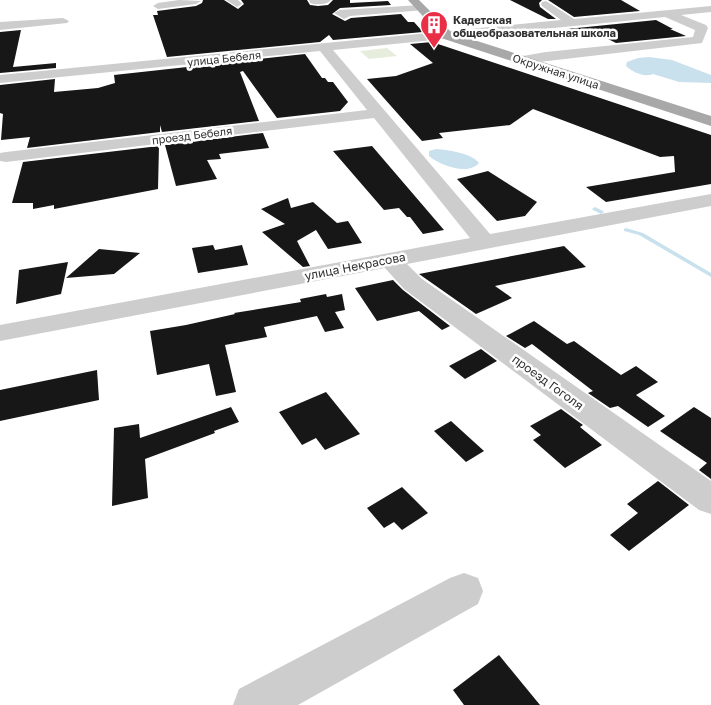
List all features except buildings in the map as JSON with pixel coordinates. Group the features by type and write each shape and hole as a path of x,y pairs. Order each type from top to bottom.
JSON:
{"main road":[{"name":"Окружная улица","path":"417,4 448,36 708,119"}],"street":[{"path":"314,1 326,0"},
{"path":"382,0 360,2 340,13 417,4"},
{"path":"158,6 197,4"},
{"path":"546,4 572,23"},
{"name":"улица Бебеля","path":"0,80 572,23 625,21 666,14 710,10"},
{"path":"666,14 702,28 701,30"},
{"path":"2,32 62,21"},
{"path":"588,40 701,30"},
{"path":"522,60 698,40 701,30"},
{"path":"324,48 485,242"},
{"name":"проезд Бебеля","path":"6,156 378,113"},
{"name":"улица Некрасова","path":"0,333 711,200"},
{"name":"проезд Гоголя","path":"390,260 413,284 711,500"},
{"path":"255,705 464,591"}],"green space":[{"path":"387,48 397,56 369,59 360,51"}],"water":[{"path":"649,57 672,60 711,75 711,83 679,82 653,74 642,75 626,66 627,62"},
{"path":"436,149 465,154 479,163 468,169 446,166 429,156 429,151"}],"waterway":[{"path":"595,209 601,212"},
{"path":"626,230 641,234 711,275"}],"place":[{"name":"Кадетская общеобразовательная школа","path":"434,49"}]}
